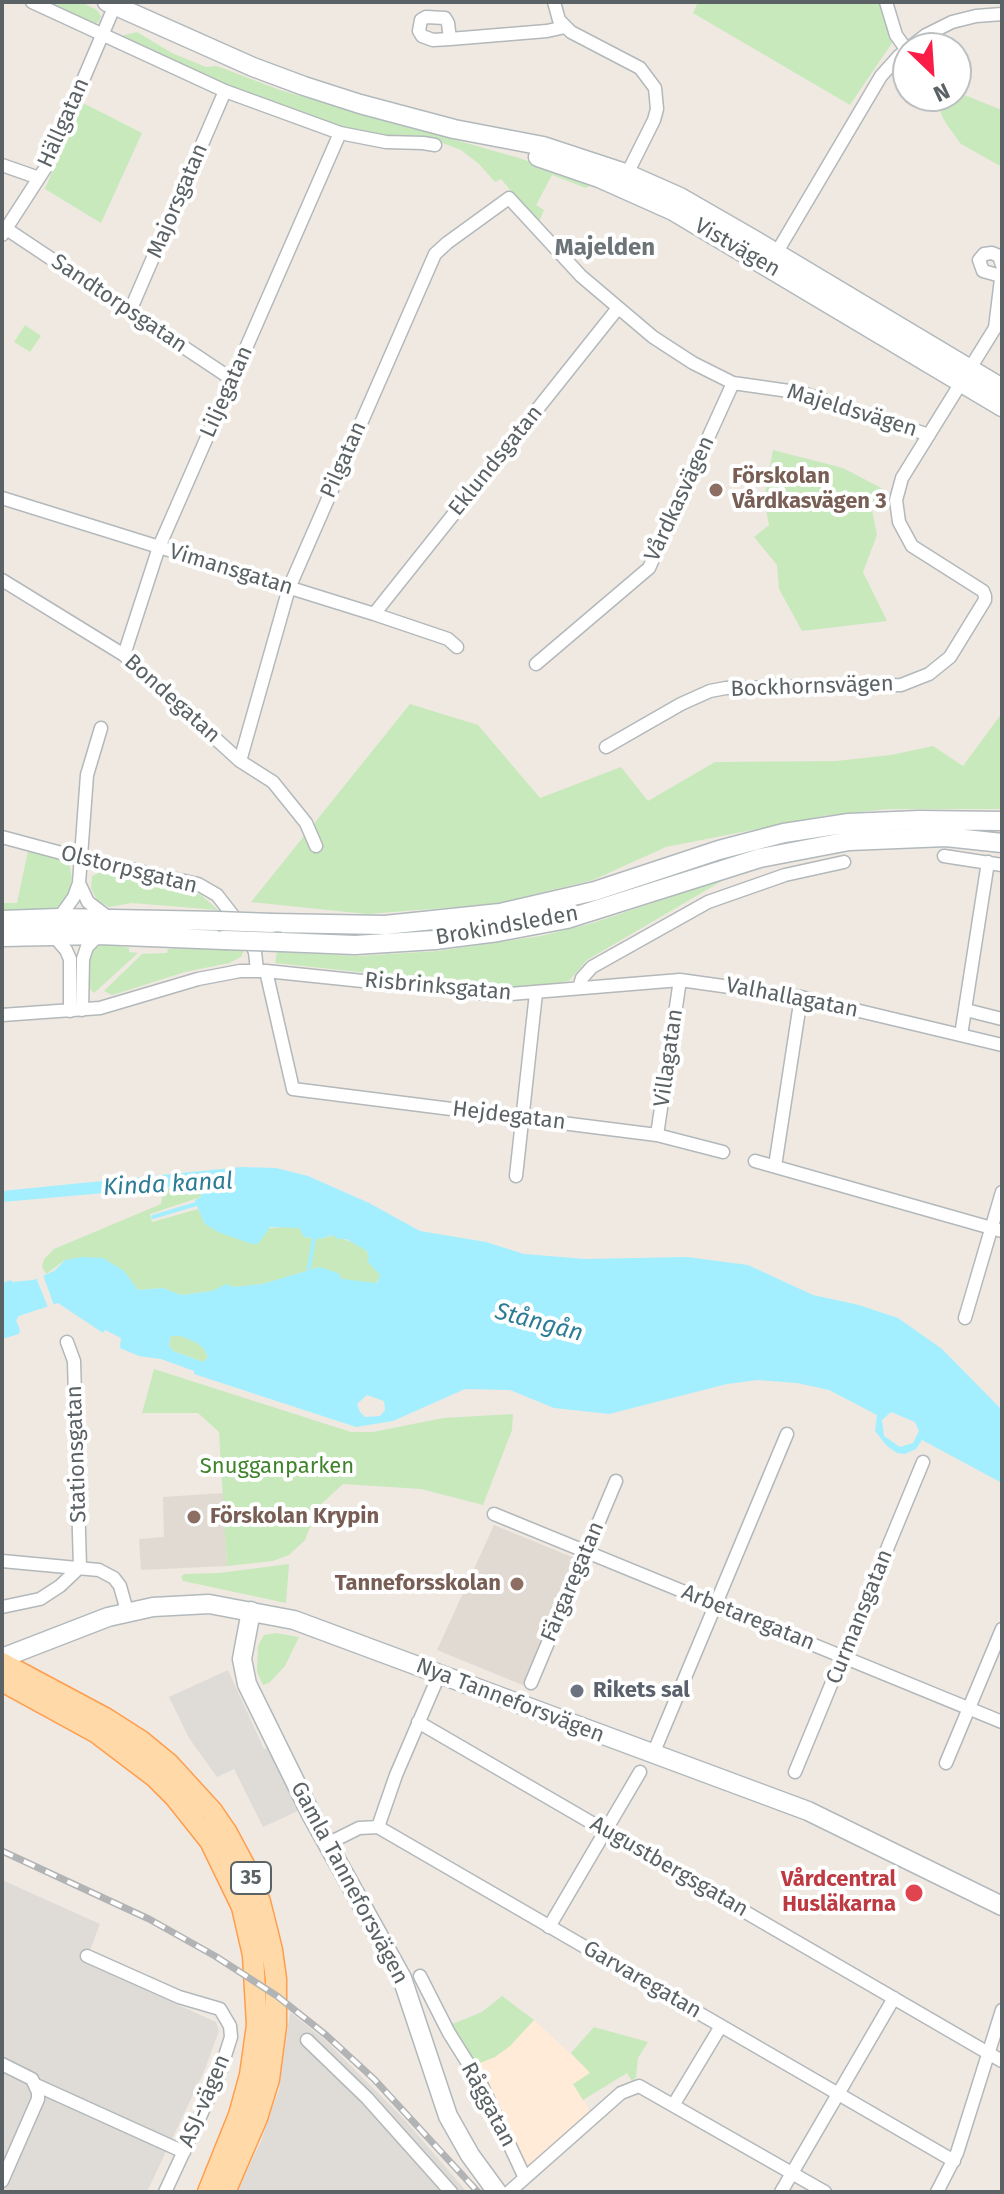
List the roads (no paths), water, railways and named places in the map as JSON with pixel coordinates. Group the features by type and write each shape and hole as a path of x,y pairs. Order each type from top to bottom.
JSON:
{"main road":[{"name":"Vistvägen","path":"111,4 253,67 304,86 454,129 543,146 624,180 680,197 772,260 966,375 1002,388"},
{"name":"Vistvägen","path":"966,375 1002,407"},
{"name":"Brokindsleden","path":"2,937 109,918 385,925 484,915 595,891 719,850 784,833 849,823 1002,821"},
{"name":"Brokindsleden","path":"2,920 99,935 355,945 435,940 567,919 760,858 849,841 946,837 1002,843"},
{"name":"Nya Tanneforsvägen","path":"5,1667 127,1611 195,1604 251,1611 330,1632 808,1811 1002,1906"},
{"name":"Gamla Tanneforsvägen","path":"251,1611 242,1659 247,1684 327,1844 402,1978 448,2116 470,2155 497,2192"},
{"name":"35","path":"5,1667 155,1777 210,1841 237,1896 253,1955 257,2025 250,2075 239,2115 208,2192"},
{"name":"35","path":"5,1667 105,1718 169,1764 212,1811 250,1876 272,1950 276,1979 276,2026 269,2079 257,2118 225,2192"}],"street":[{"path":"32,2 225,91 340,133 386,142 435,145"},
{"path":"554,2 559,20 565,27 640,68 655,88 657,109 654,120 624,180"},
{"path":"886,2 895,32"},
{"name":"Hällgatan","path":"4,232 55,149 103,35 111,4"},
{"path":"932,32 952,22 1002,14"},
{"path":"450,39 565,27"},
{"path":"772,260 881,76 892,64"},
{"name":"Majorsgatan","path":"130,311 225,91"},
{"name":"Liljegatan","path":"124,655 159,547 340,133"},
{"path":"2,165 39,178"},
{"name":"Majeldsvägen","path":"509,198 553,248 618,308 682,356 733,383 803,393 929,435"},
{"name":"Pilgatan","path":"240,761 289,588 435,254 509,198"},
{"name":"Sandtorpsgatan","path":"4,232 233,380"},
{"name":"Bockhornsvägen","path":"606,747 710,691 726,688 891,686 922,678 944,663 959,644 985,596 983,591 912,546 899,522 897,489 997,324 1002,271"},
{"name":"Eklundsgatan","path":"374,614 618,308"},
{"name":"Vårdkasvägen","path":"536,664 649,568 733,383"},
{"name":"Vimansgatan","path":"2,498 374,614 448,639 457,647"},
{"name":"Bondegatan","path":"2,580 124,655 240,761 273,782 306,823 316,846"},
{"path":"76,1011 70,959 57,927 79,883 87,775 101,728"},
{"name":"Olstorpsgatan","path":"2,837 80,858 182,879 217,895 245,931 255,952 293,1089"},
{"path":"944,856 995,864 961,1035"},
{"path":"579,988 582,978 592,967 708,902 785,875 844,862"},
{"path":"79,883 88,902 109,918"},
{"path":"76,1011 83,959 87,947 99,935"},
{"name":"Risbrinksgatan","path":"2,1015 76,1011 119,1004 217,975 262,971 498,995 579,988"},
{"name":"Valhallagatan","path":"579,988 680,980 801,997 1002,1045"},
{"name":"Villagatan","path":"657,1135 680,980"},
{"path":"516,1176 536,993"},
{"path":"775,1166 801,997"},
{"path":"966,1010 1002,1019"},
{"name":"Hejdegatan","path":"293,1089 657,1135 723,1152"},
{"path":"755,1161 997,1230"},
{"path":"965,1318 997,1230 1002,1192"},
{"name":"Stationsgatan","path":"67,1342 74,1361 80,1567"},
{"path":"653,1754 787,1434"},
{"name":"Curmansgatan","path":"795,1772 923,1462"},
{"name":"Färgaregatan","path":"531,1683 616,1481"},
{"name":"Arbetaregatan","path":"494,1514 1002,1722"},
{"path":"2,1561 99,1570 114,1578 122,1590 127,1611"},
{"path":"2,1607 40,1599 80,1567"},
{"path":"946,1763 1002,1629"},
{"path":"327,1844 359,1828 378,1827 439,1675"},
{"name":"Augustbergsgatan","path":"418,1722 1002,2061"},
{"path":"549,1927 640,1772"},
{"name":"Garvaregatan","path":"378,1827 954,2161"},
{"name":"ASJ-vägen","path":"87,1956 179,1997 211,2005 220,2009 226,2017 231,2037 224,2063 165,2192"},
{"name":"Råggatan","path":"420,1976 449,2033 481,2084 525,2178"},
{"path":"781,2192 894,1998"},
{"path":"937,2192 954,2161 1002,2010"},
{"path":"674,2104 721,2026"},
{"path":"423,2040 449,2033"},
{"path":"307,2040 367,2098 451,2192"},
{"path":"2,2064 27,2075 36,2085 184,2152"},
{"path":"2,2181 38,2099 36,2085"},
{"path":"509,2192 627,2089 639,2086 825,2192"}],"water":[{"path":"242,1167 276,1168 308,1176 369,1203 420,1231 486,1242 524,1254 586,1259 687,1257 748,1265 813,1295 898,1318 942,1349 1002,1410 1002,1483 922,1440 916,1449 905,1454 897,1453 875,1431 877,1415 829,1390 797,1383 757,1380 727,1384 609,1414 554,1408 510,1390 465,1389 393,1421 356,1427 194,1374 194,1371 161,1359 139,1356 120,1348 121,1338 105,1330 103,1333 58,1303 19,1316 16,1320 19,1334 2,1339 2,1283 33,1280 54,1271 65,1260 82,1257 103,1258 124,1271 138,1290 163,1288 181,1295 212,1291 227,1284 233,1287 262,1284 320,1267 338,1273 342,1279 377,1283 380,1275 367,1261 367,1251 332,1235 320,1239 304,1237 299,1228 270,1227 258,1244 252,1244 218,1232 205,1224 196,1204 195,1200 201,1197 201,1187 2,1202 2,1191","holes":["171,1336 181,1336 197,1343 208,1357 203,1362 173,1351 169,1345","367,1395 384,1401 385,1410 380,1416 365,1417 357,1404","891,1412 915,1422 919,1431 913,1443 900,1447 884,1436 882,1420"]}],"waterway":[{"name":"Kinda kanal","path":"153,1217 196,1204"},
{"path":"309,1269 314,1238"}],"railway":[{"path":"2,1851 149,1919 277,1996 374,2079 478,2192"}],"place":[{"name":"Förskolan Vårdkasvägen 3","path":"716,490"},
{"name":"Förskolan Krypin","path":"194,1517"},
{"name":"Tanneforsskolan","path":"517,1584"},
{"name":"Rikets sal","path":"577,1691"},
{"name":"Vårdcentral Husläkarna","path":"914,1893"}],"district":[{"name":"Majelden","path":"605,248"}],"water label":[{"name":"Stångån","path":"539,1323"}],"park label":[{"name":"Snugganparken","path":"277,1467"}]}
